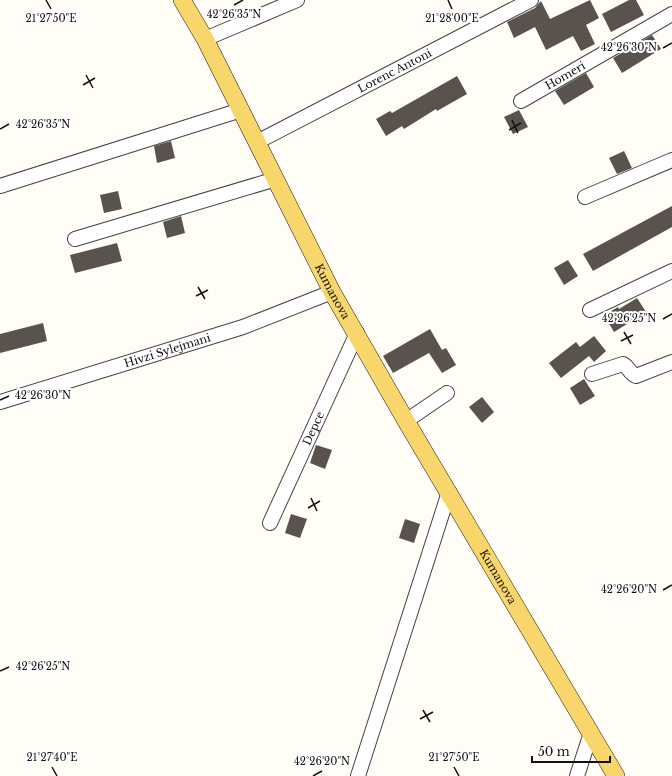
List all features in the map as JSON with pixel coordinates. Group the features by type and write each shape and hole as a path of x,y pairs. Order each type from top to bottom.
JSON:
{"main road":[{"name":"Kumanova","path":"182,0 205,39 332,292 357,333 406,421 616,776"}],"street":[{"path":"205,39 297,0"},
{"name":"Lorenc Antoni","path":"257,142 531,0"},
{"name":"Homeri","path":"521,101 672,14"},
{"path":"0,186 241,110"},
{"path":"584,198 672,160"},
{"path":"75,239 276,179"},
{"path":"590,310 672,271"},
{"name":"Hivzi Sylejmani","path":"0,402 243,327 332,292"},
{"name":"Depce","path":"270,523 357,333"},
{"path":"592,374 623,364 627,366 631,374 636,376 672,362"},
{"path":"406,421 447,393"},
{"path":"358,776 449,492"},
{"path":"578,776 591,732"}],"building":[{"path":"590,0 599,18 586,25 595,44 581,51 573,36 546,50 535,27 514,38 507,22 535,8 541,1 550,19"},
{"path":"629,0 636,0 644,15 611,32 602,14"},
{"path":"652,35 661,49 622,73 613,58"},
{"path":"586,73 594,87 564,105 555,91"},
{"path":"457,76 467,94 437,111 436,109 404,129 402,126 386,136 376,119 390,111 392,113"},
{"path":"519,110 528,127 513,134 504,117"},
{"path":"171,141 175,158 157,163 154,146"},
{"path":"624,151 632,168 617,174 609,158"},
{"path":"118,191 122,209 104,213 100,195"},
{"path":"672,206 672,227 593,271 583,254"},
{"path":"181,216 185,233 167,238 163,222"},
{"path":"117,243 122,261 75,273 70,255"},
{"path":"568,260 578,276 564,285 554,268"},
{"path":"637,298 648,315 634,324 632,321 614,332 604,315 618,307 619,309"},
{"path":"43,323 47,341 0,353 0,334"},
{"path":"430,329 442,350 446,348 456,365 442,373 429,353 393,373 383,356"},
{"path":"594,336 606,351 594,362 589,356 561,378 549,363 576,342 580,347"},
{"path":"584,379 595,396 580,405 570,388"},
{"path":"482,397 494,412 482,423 469,407"},
{"path":"316,445 332,450 325,469 310,463"},
{"path":"291,514 307,519 300,538 285,533"},
{"path":"405,519 420,524 414,543 399,538"}]}
